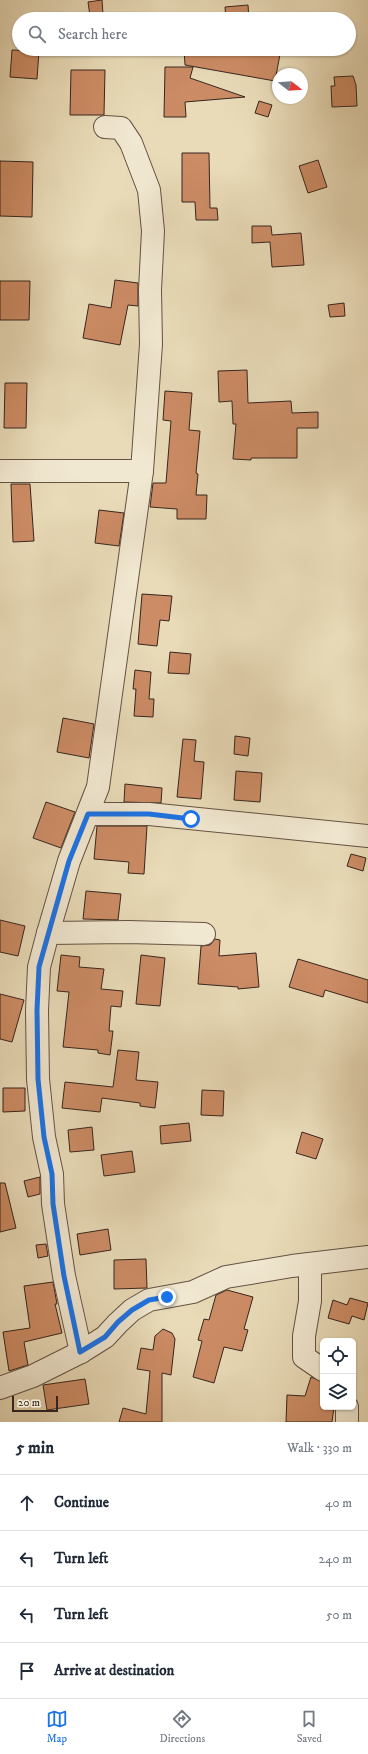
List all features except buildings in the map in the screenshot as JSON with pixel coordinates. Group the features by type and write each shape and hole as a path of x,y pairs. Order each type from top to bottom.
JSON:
{"street":[{"path":"80,1352 64,1276 53,1204 52,1174 44,1137 38,1079 37,1010 39,967 69,861 98,787 142,471 151,344 150,290 153,231 149,190 131,143 121,128 105,127"},
{"path":"0,471 142,471"},
{"path":"88,814 149,814 368,836"},
{"path":"48,933 128,932 204,934"},
{"path":"0,1388 33,1376 80,1352 105,1337 118,1322 132,1310 149,1300 193,1292 226,1277 310,1264 368,1258"},
{"path":"310,1264 310,1301 304,1336 304,1357 320,1368"},
{"path":"347,1410 347,1422"}],"route":[{"path":"167,1297 149,1300 132,1310 118,1322 105,1337 80,1352 64,1276 53,1204 52,1174 44,1137 38,1079 37,1010 39,967 69,861 88,814 149,814 191,819"}]}
